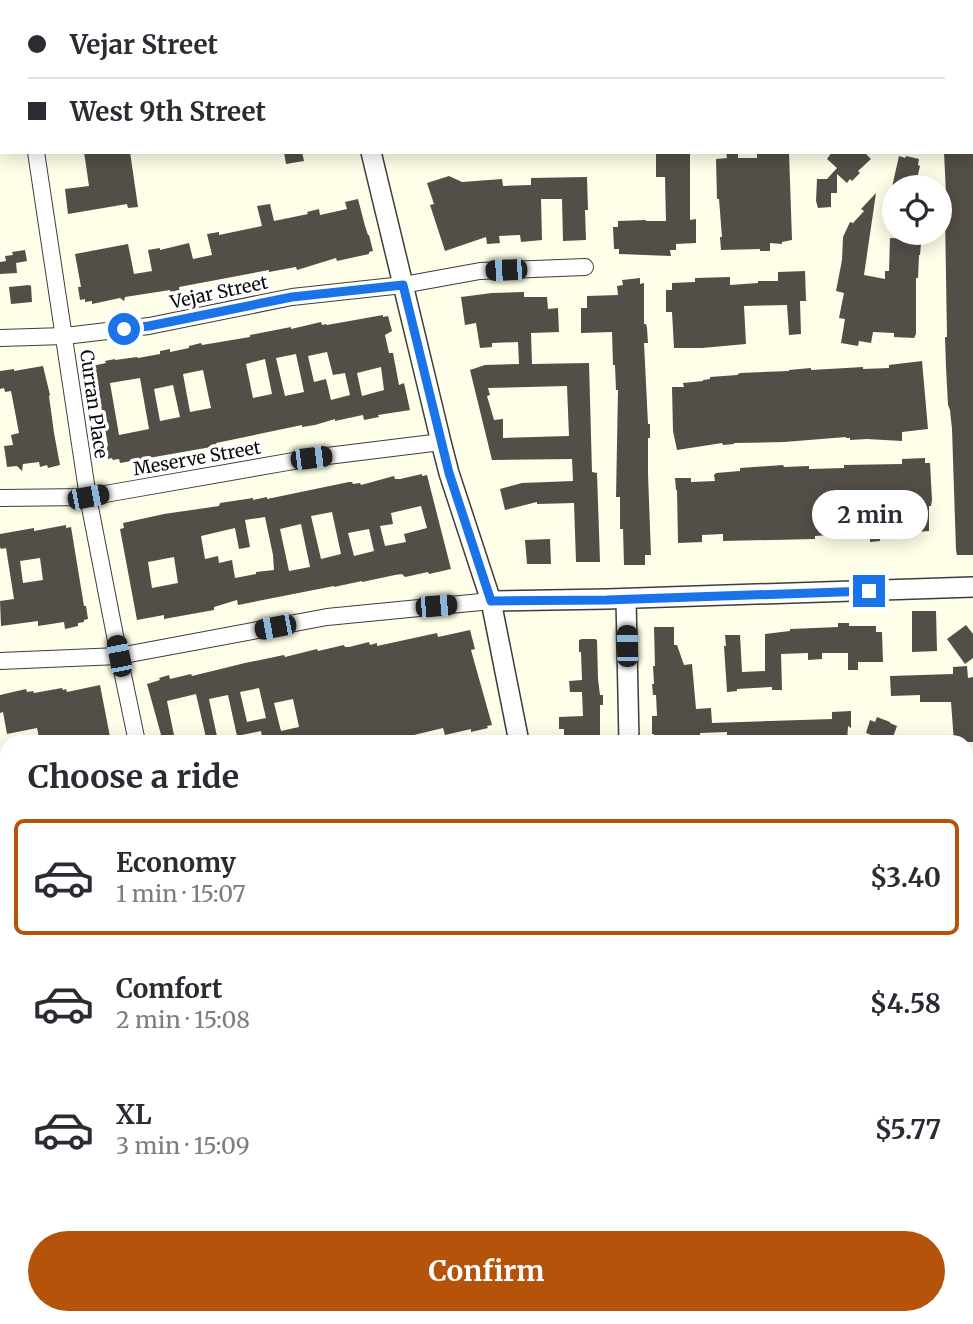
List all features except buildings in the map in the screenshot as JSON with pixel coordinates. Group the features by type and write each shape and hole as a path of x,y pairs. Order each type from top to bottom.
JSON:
{"street":[{"name":"Curran Place","path":"36,154 88,497 136,735"},
{"path":"371,154 441,442 491,601 518,735"},
{"name":"Vejar Street","path":"0,338 65,337 149,326 292,297 403,285 480,271 585,267"},
{"name":"Meserve Street","path":"0,498 88,497 311,458 441,442"},
{"path":"0,661 119,656 327,617 491,601 973,587"},
{"path":"626,599 629,735"}],"route":[{"path":"124,329 292,297 403,285 449,473 491,601 869,591"}]}
